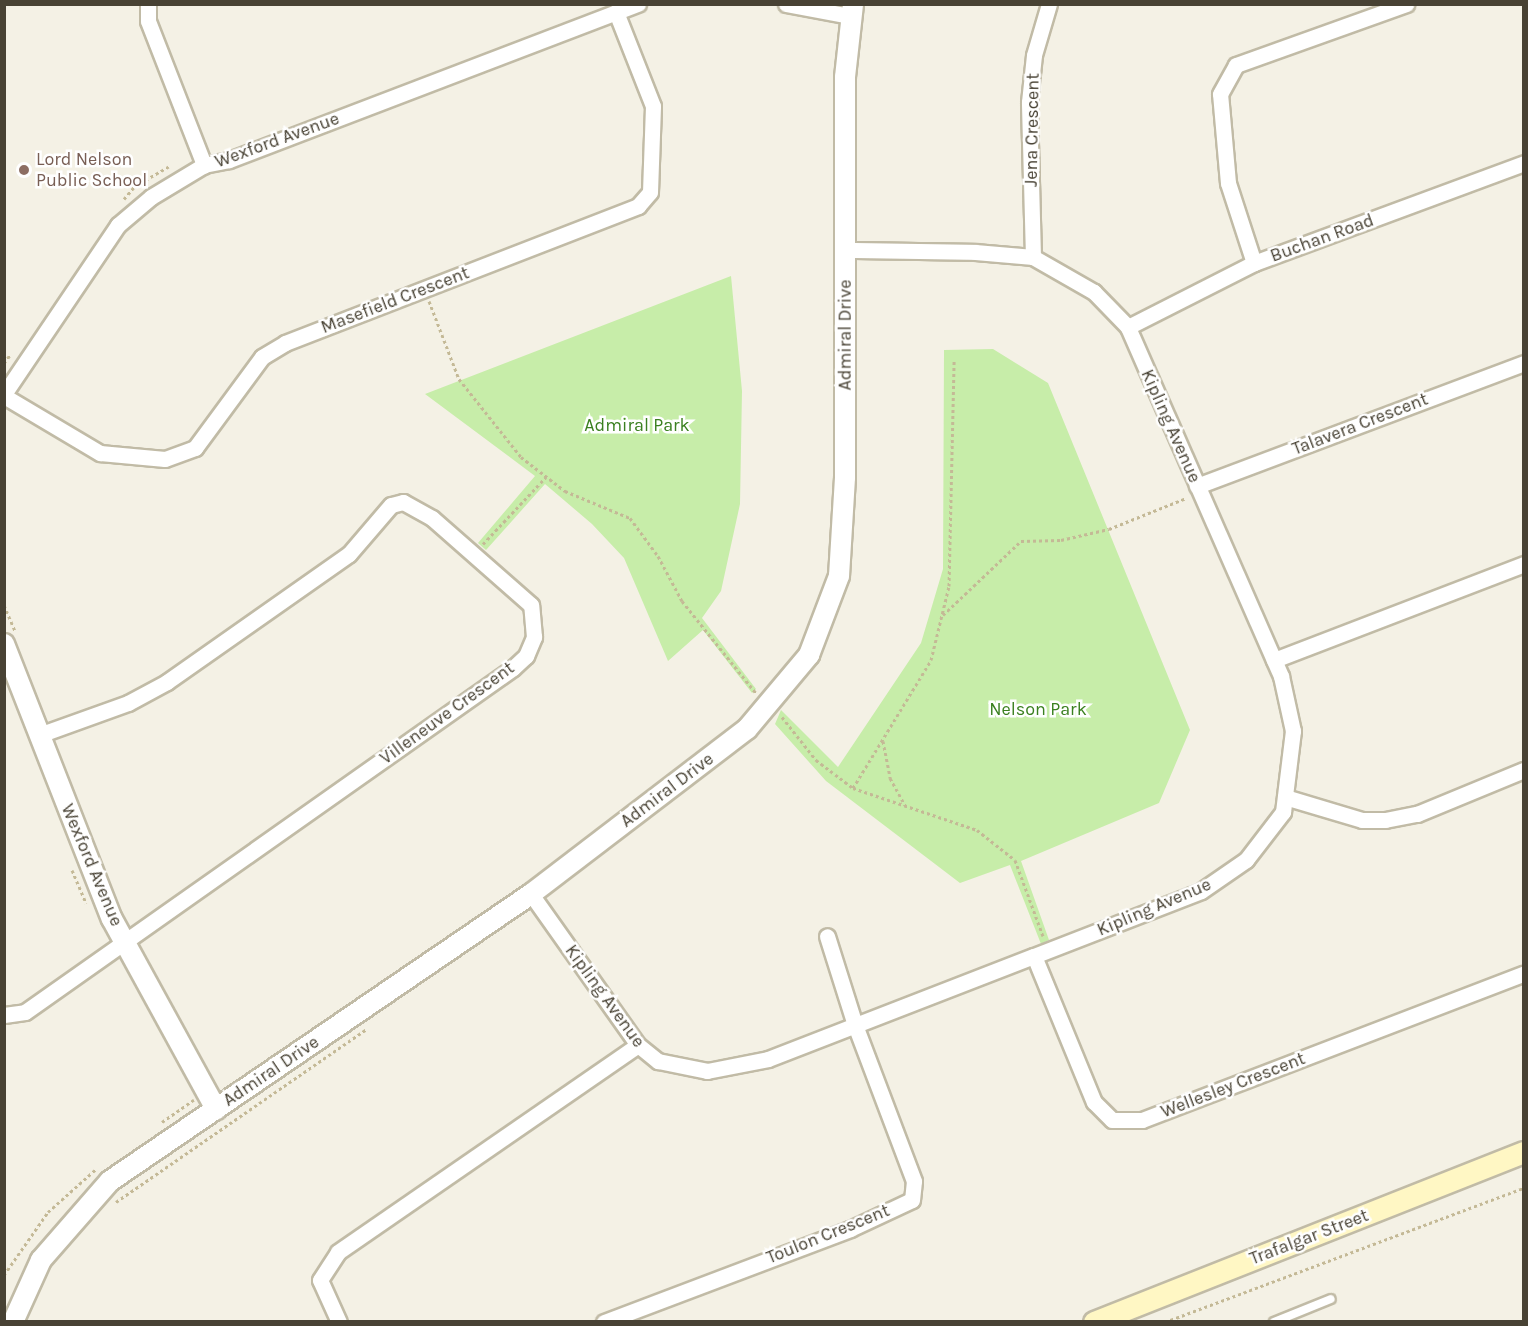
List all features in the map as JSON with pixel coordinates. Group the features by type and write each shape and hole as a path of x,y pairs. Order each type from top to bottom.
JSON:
{"main road":[{"name":"Trafalgar Street","path":"1094,1322 1524,1152"}],"street":[{"path":"148,4 148,21 204,165"},
{"name":"Wexford Avenue","path":"4,395 118,225 151,197 204,165 229,160 638,4"},
{"path":"786,4 851,10"},
{"name":"Jena Crescent","path":"1033,257 1029,102 1034,55 1049,4"},
{"path":"1254,263 1228,183 1220,94 1236,65 1406,4"},
{"name":"Admiral Drive","path":"13,1322 41,1260 110,1181 531,894 747,729 775,711 808,655 839,576 845,477 845,77 851,10"},
{"name":"Masefield Crescent","path":"4,395 100,453 165,459 195,448 262,357 285,343 638,206 650,192 652,106 616,12"},
{"name":"Buchan Road","path":"1128,327 1254,263 1524,163"},
{"name":"Kipling Avenue","path":"531,894 638,1045 658,1061 707,1071 768,1059 1201,891 1246,860 1283,812 1293,731 1274,660 1128,327 1094,292 1033,257 975,252 846,250"},
{"name":"Talavera Crescent","path":"1197,486 1524,363"},
{"name":"Villeneuve Crescent","path":"4,1015 25,1012 526,656 534,637 531,605 432,518 403,502 391,506 349,554 167,682 128,703 39,735"},
{"path":"1274,660 1524,564"},
{"name":"Wexford Avenue","path":"4,644 112,919 126,940 216,1109"},
{"path":"1285,797 1362,820 1385,820 1417,814 1524,770"},
{"path":"827,936 855,1025"},
{"name":"Wellesley Crescent","path":"1034,956 1094,1102 1112,1120 1142,1120 1524,973"},
{"name":"Toulon Crescent","path":"604,1322 850,1229 912,1200 914,1181 855,1025"},
{"path":"339,1322 320,1280 338,1252 638,1045"}],"lane":[{"path":"1274,1322 1289,1319 1331,1299"}],"path":[{"path":"428,298 459,379 521,457 565,491 630,518 658,556 682,601 816,760 853,788 977,830 1015,860 1043,936"},
{"path":"853,788 931,660 942,616 949,586 954,361"},
{"path":"474,554 546,477"},
{"path":"942,616 1021,541 1061,540 1109,529 1186,498"},
{"path":"882,739 891,778 905,805"},
{"path":"109,1208 372,1026"},
{"path":"159,1125 200,1096"},
{"path":"4,1275 48,1212 104,1163"},
{"path":"1165,1322 1524,1188"}],"green space":[{"name":"Admiral Park","path":"731,276 742,391 740,504 721,591 702,618 756,689 752,693 703,630 668,661 624,558 592,524 545,484 486,550 478,543 535,476 425,394"},
{"name":"Nelson Park","path":"993,349 1048,383 1190,730 1159,803 1021,861 1049,940 1041,944 1010,865 960,883 826,781 775,724 781,710 838,767 921,643 943,569 944,350"}],"place":[{"name":"Lord Nelson Public School","path":"24,170"}]}
